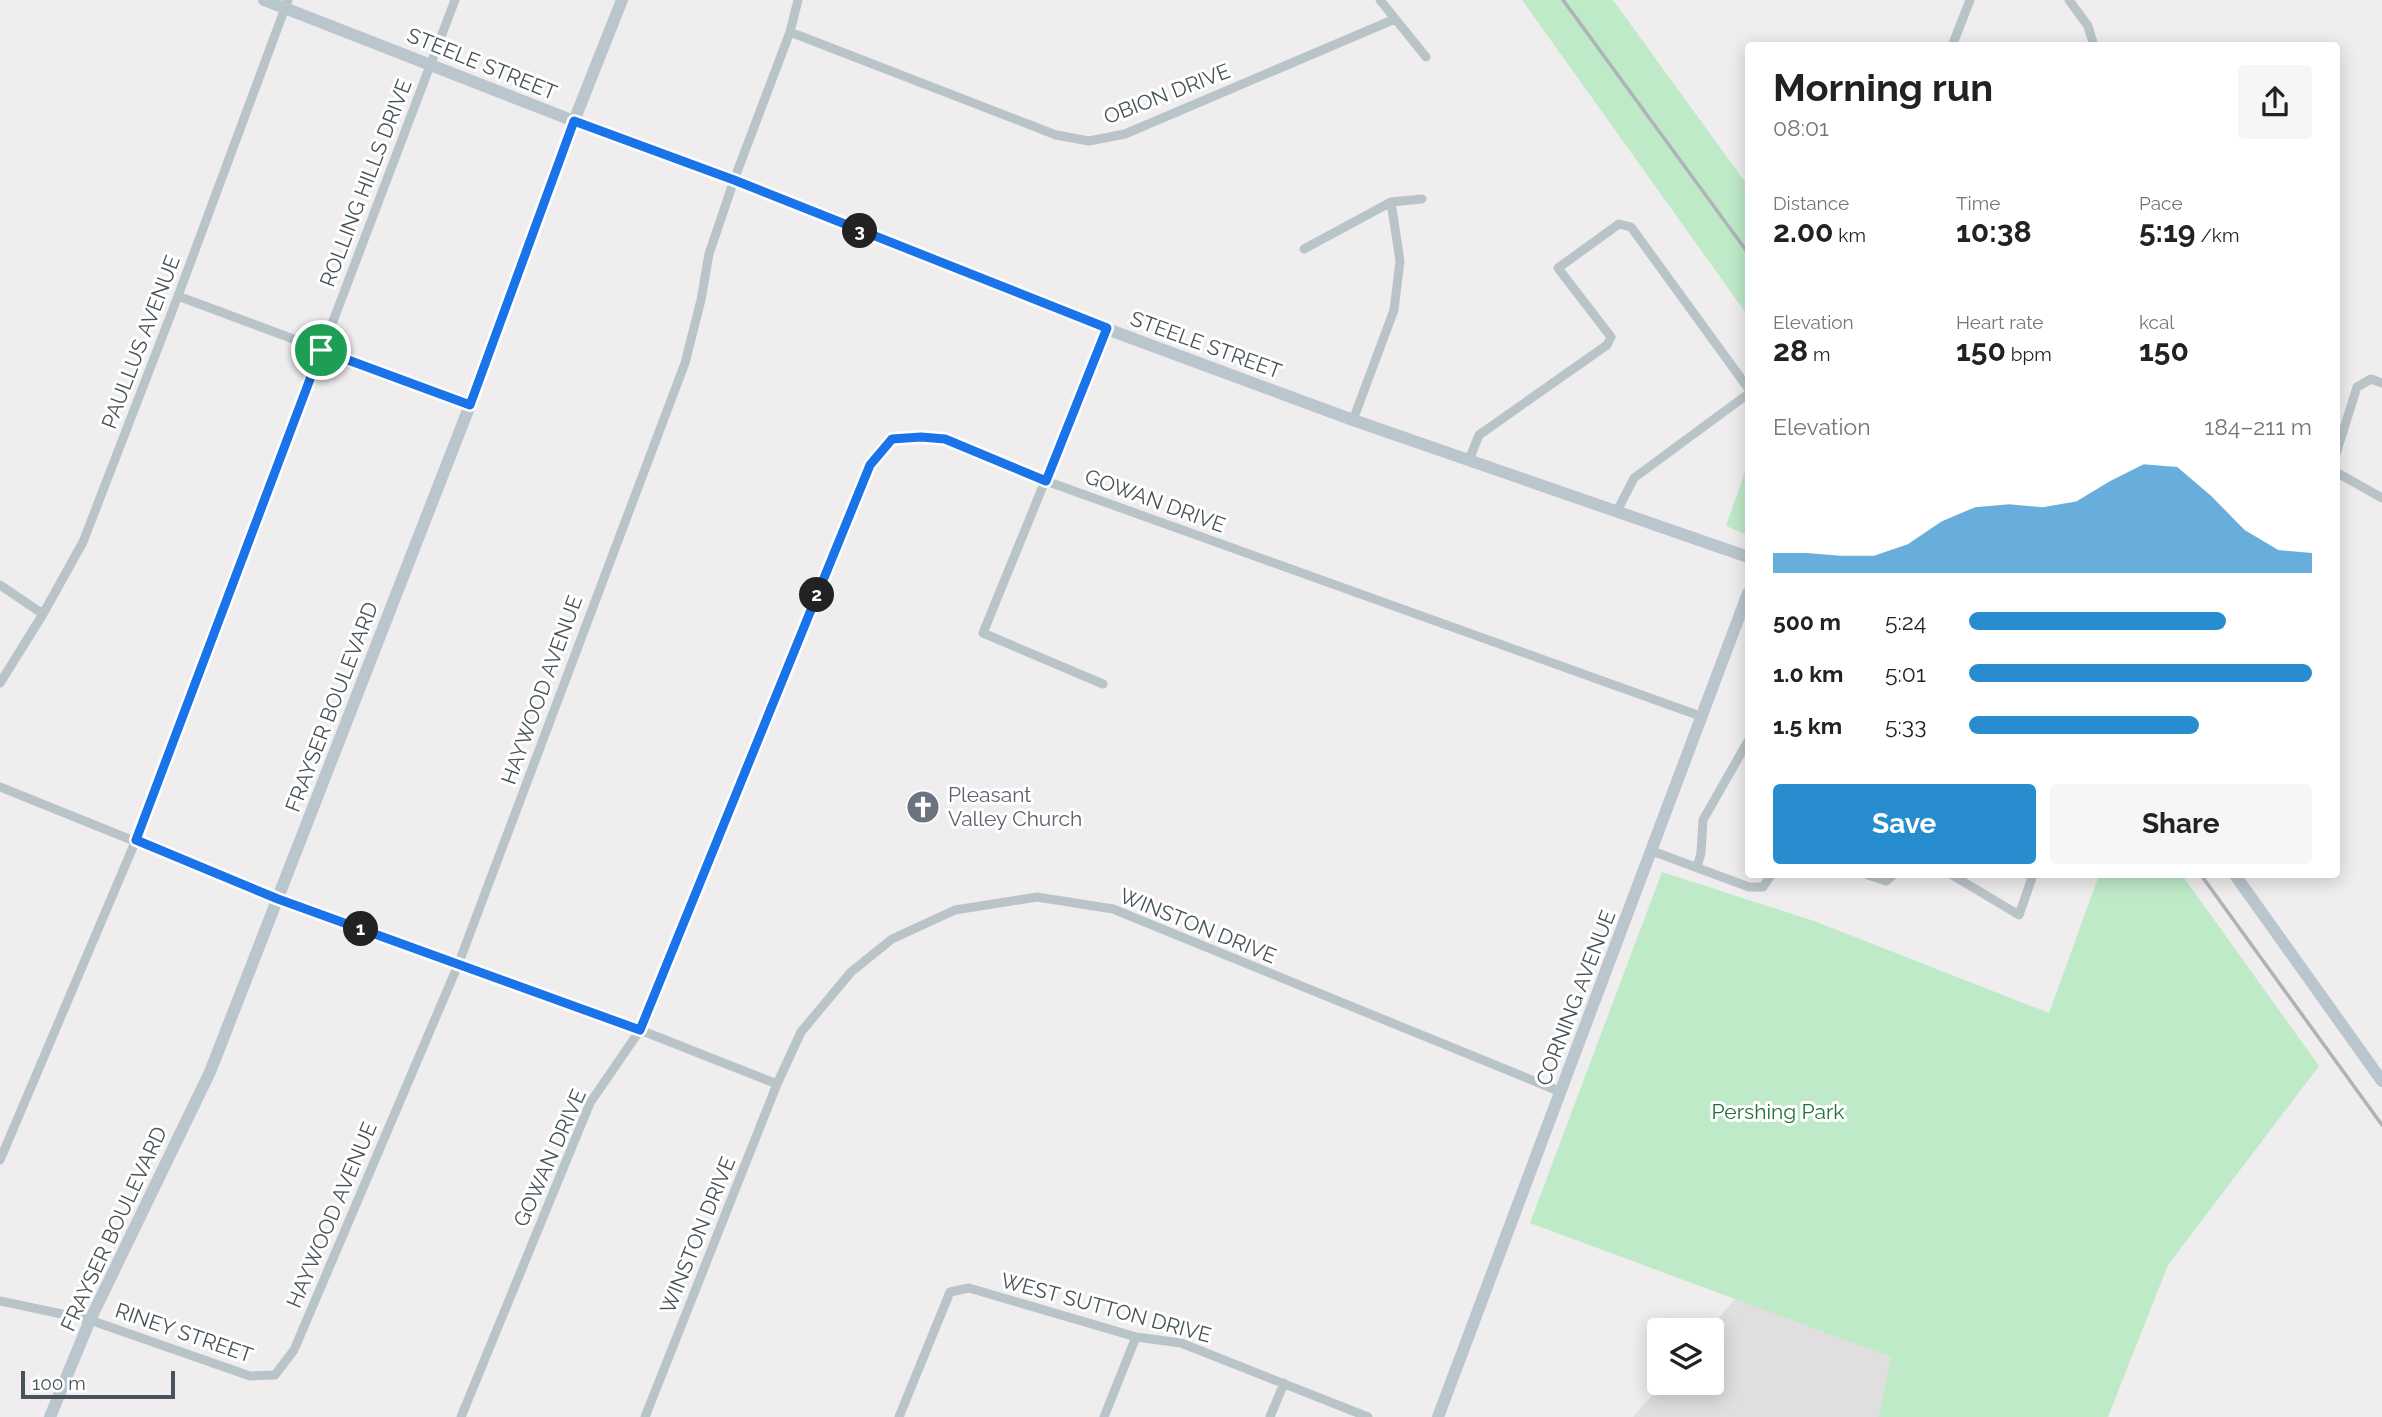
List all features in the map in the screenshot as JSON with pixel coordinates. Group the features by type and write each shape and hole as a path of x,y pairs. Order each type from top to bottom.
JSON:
{"street":[{"name":"STEELE STREET","path":"264,0 286,4 574,121 734,180 1107,328 1353,420 1745,555"},
{"name":"ROLLING HILLS DRIVE","path":"0,1160 136,840 455,0"},
{"name":"FRAYSER BOULEVARD","path":"50,1417 90,1320 210,1072 470,405 574,121 622,0"},
{"name":"HAYWOOD AVENUE","path":"275,1375 294,1350 458,965 685,363 709,254 790,32 798,0"},
{"path":"1380,0 1426,57"},
{"path":"1954,42 1970,0"},
{"path":"2069,0 2088,26 2093,42"},
{"name":"PAULLUS AVENUE","path":"0,683 83,542 286,4"},
{"name":"OBION DRIVE","path":"790,32 1056,135 1089,141 1125,134 1395,19"},
{"path":"1304,248 1391,202 1422,199"},
{"path":"1353,420 1395,310 1400,261 1391,202"},
{"path":"1469,460 1479,435 1607,345 1611,337 1558,268 1619,224 1632,227 1745,384"},
{"path":"178,296 470,405"},
{"path":"1103,684 983,634 1107,328"},
{"path":"2340,441 2357,387 2371,379 2382,383"},
{"path":"1617,511 1634,478 1745,396"},
{"name":"GOWAN DRIVE","path":"461,1417 590,1103 640,1030 870,465 892,439 945,439 1046,481 1703,717"},
{"path":"2340,474 2382,498"},
{"path":"0,585 43,614"},
{"name":"CORNING AVENUE","path":"1438,1417 1745,601"},
{"path":"1697,867 1701,853 1703,820 1745,746"},
{"path":"0,787 278,899 640,1030 777,1084"},
{"path":"1652,851 1749,887 1763,887 1769,878"},
{"path":"1957,878 2019,915 2032,878"},
{"path":"2237,878 2382,1080"},
{"name":"WINSTON DRIVE","path":"645,1417 777,1084 801,1032 851,972 892,939 955,909 1037,897 1113,909 1561,1092"},
{"name":"WEST SUTTON DRIVE","path":"899,1417 950,1292 969,1288 1136,1337 1181,1343 1368,1417"},
{"name":"RINEY STREET","path":"0,1301 90,1320 250,1376 275,1375"},
{"path":"1104,1417 1136,1337"},
{"path":"1270,1417 1284,1383"}],"shaded area":[{"path":"1735,1299 1892,1357 1879,1417 1633,1417 1652,1395 1724,1395 1724,1318 1718,1318"}],"green space":[{"path":"1522,0 1613,0 1745,182 1745,312"},
{"path":"1745,472 1745,534 1726,526"},
{"name":"Pershing Park","path":"1662,872 1814,921 2049,1013 2098,878 2184,878 2319,1066 2168,1265 2108,1417 1879,1417 1891,1357 1530,1223"}],"railway":[{"path":"1563,0 1745,249"},
{"path":"2203,878 2382,1125"}],"place":[{"name":"Pleasant Valley Church","path":"923,807"}],"route":[{"path":"574,121 734,180 1107,328 1046,481 945,439 892,439 870,465 640,1030 278,899 136,840 321,350 470,405 574,121"}]}
